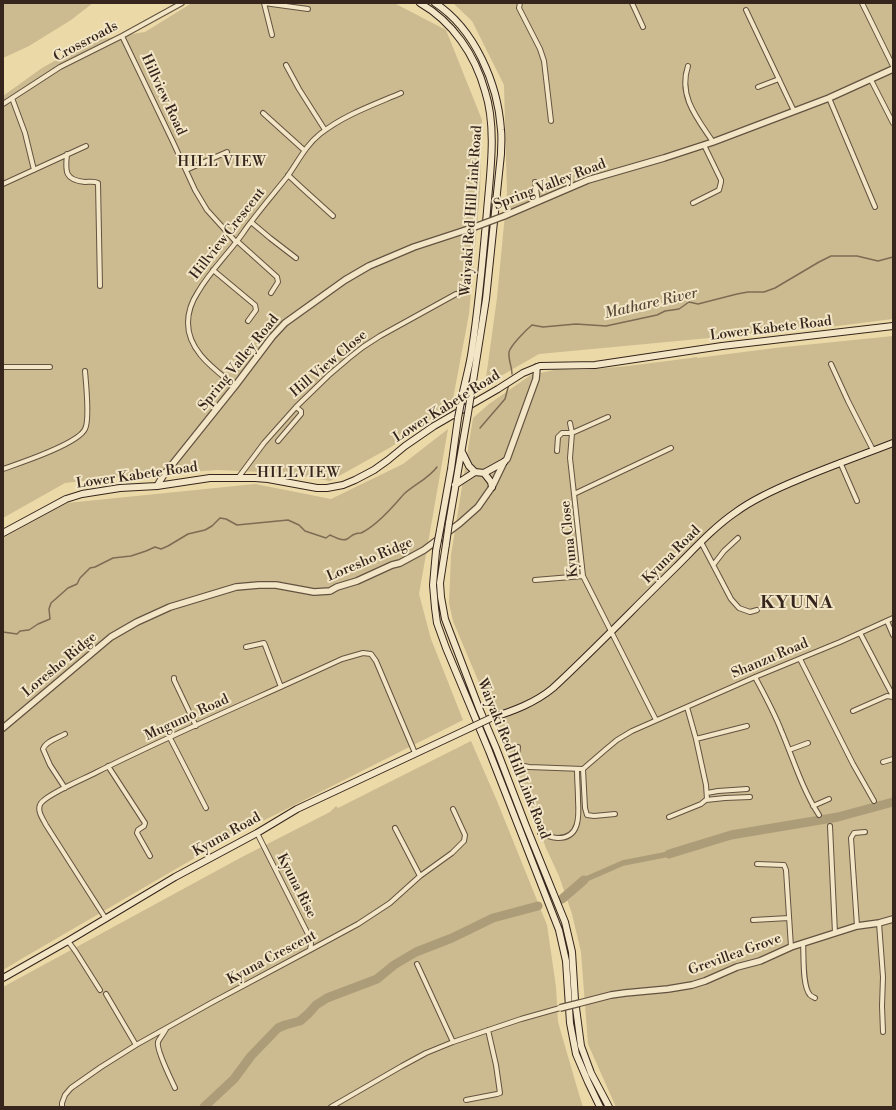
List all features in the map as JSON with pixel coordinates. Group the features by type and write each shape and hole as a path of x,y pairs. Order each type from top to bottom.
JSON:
{"main road":[{"name":"Waiyaki Red Hill Link Road","path":"420,3 445,21 469,51 486,92 491,121 492,148 472,350 458,418 451,469 436,551 432,585 434,608 437,623 446,648 489,751 559,930 566,960 570,1023 576,1054 600,1107"},
{"name":"Waiyaki Red Hill Link Road","path":"435,3 451,15 461,27 473,43 482,60 493,87 502,130 501,154 487,291 449,523 440,583 441,597 445,619 476,702 496,748 565,922 572,952 581,1046 591,1073 609,1107"},
{"name":"Lower Kabete Road","path":"3,533 57,503 74,496 120,488 157,486 195,480 238,478 255,478 317,488 350,483 374,470 434,426 523,373 537,367 548,365 595,365 722,346 893,326"},
{"name":"Kyuna Road","path":"3,978 106,919 175,877 297,810 415,753 491,718 513,711 546,694 725,519 746,505 787,484 840,462 893,443"},
{"path":"461,451 469,466 475,472 484,473 504,462"},
{"path":"455,485 475,472"},
{"path":"484,473 491,482 492,486"}],"street":[{"name":"Crossroads","path":"3,104 60,67 122,36 182,3"},
{"path":"272,35 264,3 308,9"},
{"path":"520,3 519,8 540,49 544,61 551,120"},
{"path":"632,3 643,27"},
{"path":"862,3 893,68"},
{"path":"746,10 794,111"},
{"name":"Hillview Road","path":"122,36 195,190 207,210 236,242 277,277 278,282 271,293"},
{"path":"286,66 325,130"},
{"path":"688,66 685,82 687,97 693,111 713,142"},
{"name":"Spring Valley Road","path":"157,486 163,476 272,337 285,323 345,280 369,266 384,259 504,216 597,177 713,142 829,98 893,68"},
{"path":"758,87 779,79"},
{"path":"870,80 893,123"},
{"name":"Hillview Crescent","path":"235,386 207,362 194,345 190,335 188,324 192,304 198,292 213,270 288,175 304,150 314,139 347,116 401,93"},
{"path":"12,98 25,133 34,170"},
{"path":"829,98 875,207"},
{"path":"264,113 304,150"},
{"path":"693,203 719,190 721,186 720,180 704,144"},
{"path":"3,184 86,146"},
{"path":"186,170 227,152"},
{"path":"67,154 66,167 70,178 84,182 98,183 100,286"},
{"path":"288,175 333,216"},
{"path":"535,182 538,202"},
{"path":"251,222 296,258"},
{"path":"213,270 255,305 257,308 248,321"},
{"name":"Hill View Close","path":"238,478 264,443 296,406 329,375 363,347 394,327 456,294"},
{"path":"831,364 873,450"},
{"path":"3,367 50,367"},
{"name":"Loresho Ridge","path":"3,728 119,632 137,622 170,608 236,587 254,585 276,585 314,592 330,591 400,563 424,550 460,523 478,507 492,486 507,459 536,379 537,367"},
{"path":"3,469 45,453 74,440 81,435 85,429 87,421 85,371"},
{"path":"278,441 301,414 301,411 296,406"},
{"path":"557,451 558,437 562,433 572,433 608,417"},
{"path":"570,423 572,433 570,448 574,494"},
{"name":"Kyuna Close","path":"611,632 583,576 574,494 671,448"},
{"path":"840,462 858,501"},
{"path":"714,564 724,550 738,538"},
{"path":"701,542 714,564 731,599 740,608 750,612 757,610"},
{"path":"535,580 583,576"},
{"name":"Shanzu Road","path":"580,769 617,740 632,731 893,618"},
{"path":"886,621 893,635"},
{"path":"611,632 656,720"},
{"path":"860,633 893,697"},
{"path":"246,647 264,643 266,645 281,687"},
{"name":"Mugumo Road","path":"106,919 41,816 41,803 54,793 108,766 281,687 346,658 363,653 371,654 376,661 415,753"},
{"path":"800,659 853,764 874,801"},
{"path":"755,677 778,723 806,791 819,815"},
{"path":"174,678 196,726"},
{"path":"853,711 887,696 893,697"},
{"path":"687,707 696,738 707,793 706,800"},
{"path":"696,738 747,726"},
{"path":"65,734 48,743 43,749 50,765 65,788"},
{"path":"170,738 206,808"},
{"path":"789,750 808,743"},
{"path":"518,747 516,762 519,765 529,767 580,769"},
{"path":"883,762 893,759"},
{"path":"108,766 145,823 137,833 150,856"},
{"path":"580,769 587,815 594,816 615,814"},
{"path":"540,833 557,838 568,836 574,831 579,816 580,769"},
{"path":"707,793 747,789"},
{"path":"669,817 696,806 706,800 750,797"},
{"path":"813,806 829,799"},
{"name":"Kyuna Crescent","path":"62,1107 65,1095 71,1088 136,1045 310,950 390,903 420,876 452,853 464,841 465,835 453,809"},
{"path":"830,826 835,933"},
{"path":"395,828 420,876"},
{"path":"857,926 851,838 854,833 864,832"},
{"name":"Kyuna Rise","path":"257,833 310,938 310,950"},
{"path":"757,864 785,866 792,947"},
{"path":"753,920 789,918"},
{"name":"Grevillea Grove","path":"560,1008 618,994 668,990 692,985 803,943 857,926 879,923 893,919"},
{"path":"879,923 883,977 883,1032"},
{"path":"68,941 100,990"},
{"path":"803,943 805,983 810,996 815,998"},
{"path":"417,964 453,1042"},
{"path":"106,994 136,1045"},
{"path":"330,1107 426,1053 488,1030 560,1008"},
{"path":"166,1028 163,1036 158,1041 158,1045 161,1056 175,1088"},
{"path":"466,1100 500,1093 496,1065 488,1030"}],"shaded area":[{"path":"3,3 93,3 71,20 29,46 3,58"},
{"path":"192,3 394,3 446,30 482,120 480,192 469,314 452,404 391,447 330,481 288,473 217,470 108,478 65,483 3,518 3,96 42,68 90,41 145,32"},
{"path":"453,3 893,3 893,319 837,326 539,354 485,385 497,298 507,193 504,85 472,21"},
{"path":"893,336 893,1107 616,1107 588,1044 581,952 572,914 559,876 546,848 525,792 453,621 449,603 451,555 473,418 489,404 531,375 554,370 584,370 628,366 775,348"},
{"path":"448,429 419,594 431,639 463,720 229,838 3,970 3,538 67,503 255,484 331,499 403,464"},
{"path":"471,741 547,925 556,987 558,1022 583,1107 3,1107 3,987 242,857 330,812 336,806 338,808"}],"waterway":[{"name":"Mathare River","path":"512,374 509,357 510,349 532,325 543,327 576,324 606,326 657,315 665,311 679,309 689,302 698,304 737,294 764,292 775,288 831,256 857,256 878,261 893,257"},
{"path":"480,428 505,399 509,384"},
{"path":"3,632 17,634 20,631 29,630 50,619 49,609 51,603 68,588 77,584 80,578 90,568 113,558 131,556 155,547 161,549 188,534 205,530 212,526 220,518 226,519 237,525 288,520 299,525 305,531 326,538 330,535 338,539 348,539 354,534 361,533 375,524 408,490 430,475 437,467"},
{"path":"669,854 731,835 838,817 893,802"},
{"path":"584,880 623,863 669,854"},
{"path":"562,899 584,880"},
{"path":"204,1107 234,1079 251,1056 278,1028 300,1021 316,1005 327,998 377,979 394,965 416,952 452,938 493,918 538,906"}],"district":[{"name":"HILL VIEW","path":"222,162"},
{"name":"HILLVIEW","path":"299,473"},
{"name":"KYUNA","path":"797,604"}]}
